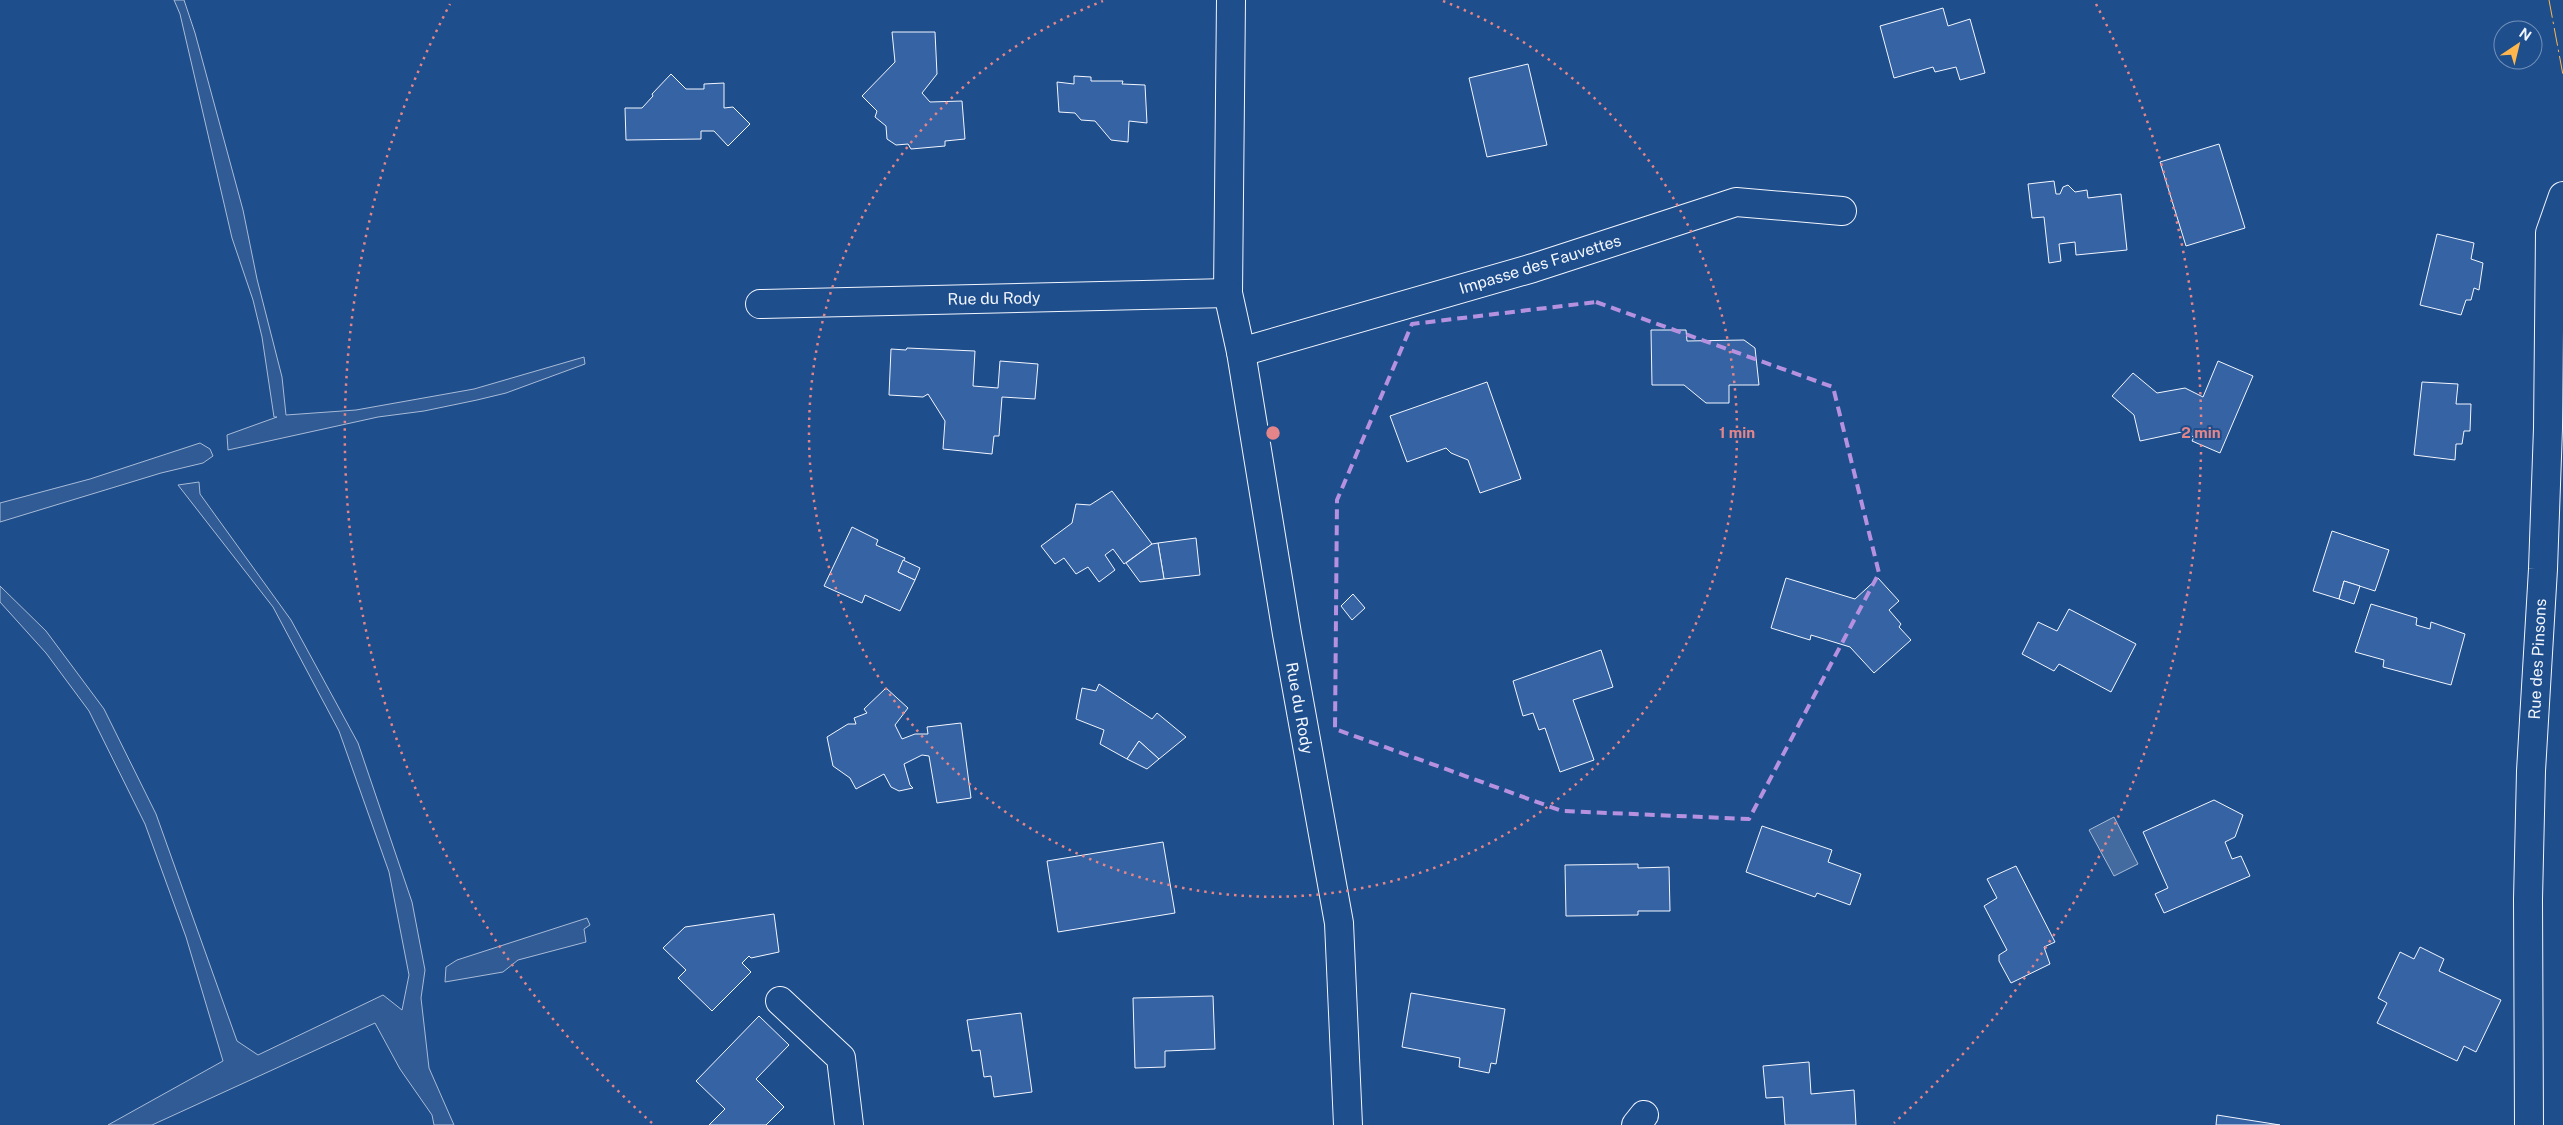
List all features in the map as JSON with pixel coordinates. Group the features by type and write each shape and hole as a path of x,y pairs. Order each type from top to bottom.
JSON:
{"street":[{"name":"Rue du Rody","path":"1232,0 1228,294 1241,352 1287,634 1338,923 1348,1125"},
{"name":"Rue des Pinsons","path":"2529,1125 2528,898 2531,780 2548,428 2550,233 2563,196"},
{"name":"Impasse des Fauvettes","path":"1241,352 1533,268 1736,202 1842,211"},
{"name":"Rue du Rody","path":"760,304 1228,294"},
{"path":"780,1001 841,1058 849,1125"}],"highlighted area":[{"path":"1596,302 1833,387 1879,573 1749,819 1562,811 1335,729 1337,500 1412,324"}],"shaded area":[{"path":"174,0 184,0 195,33 243,210 257,279 282,377 286,415 356,410 474,389 584,357 585,364 506,393 477,400 424,411 378,417 228,450 227,435 277,417 274,417 262,337 253,300 232,238 180,14"},
{"path":"200,443 210,449 213,456 203,463 161,473 0,522 0,503 90,479"},
{"path":"199,482 200,494 291,620 358,743 412,902 425,970 421,998 429,1068 454,1125 434,1125 432,1115 400,1069 375,1023 152,1125 108,1125 223,1061 186,937 145,824 89,711 46,653 0,602 0,586 46,631 104,709 156,814 237,1041 258,1055 383,995 402,1010 409,975 389,872 339,731 273,607 178,485"},
{"path":"2114,817 2138,864 2114,876 2089,830"},
{"path":"587,918 590,925 584,929 586,942 518,960 503,972 445,982 446,967 457,960"}],"building":[{"path":"1943,8 1948,26 1970,19 1985,73 1960,80 1956,67 1935,72 1933,67 1894,78 1880,26"},
{"path":"892,32 935,32 937,74 922,93 930,102 962,101 965,139 945,141 945,146 911,149 908,144 896,145 887,139 886,126 875,117 877,111 862,96 895,62"},
{"path":"1528,64 1547,145 1487,157 1469,78"},
{"path":"671,74 686,89 704,89 704,84 724,83 724,108 733,107 750,124 728,146 714,131 701,131 701,139 626,140 625,108 642,108"},
{"path":"1074,76 1091,77 1091,81 1123,81 1122,84 1145,85 1147,123 1129,121 1128,142 1111,140 1095,121 1081,120 1075,113 1059,112 1057,82 1074,84"},
{"path":"2219,144 2245,228 2186,246 2160,162"},
{"path":"2054,181 2056,194 2060,194 2063,187 2068,185 2075,192 2087,190 2088,198 2121,194 2127,250 2076,255 2075,242 2059,244 2061,261 2049,263 2044,217 2032,218 2028,184"},
{"path":"2437,234 2474,243 2471,259 2483,263 2479,290 2474,288 2471,300 2466,300 2461,315 2420,305"},
{"path":"1651,330 1686,330 1687,341 1744,340 1755,348 1759,385 1729,385 1729,403 1706,403 1684,385 1652,385"},
{"path":"907,348 975,351 973,386 998,388 1000,361 1038,364 1035,399 1002,397 999,436 994,436 992,454 943,449 945,421 928,394 923,397 889,395 891,349 906,350"},
{"path":"2218,361 2253,376 2220,453 2192,441 2194,437 2182,432 2140,441 2134,415 2112,396 2133,373 2157,393 2185,388 2203,397"},
{"path":"1487,382 1521,479 1480,493 1468,460 1451,453 1446,448 1407,462 1390,416"},
{"path":"2422,382 2458,384 2456,404 2471,404 2470,431 2464,431 2462,444 2456,444 2455,460 2414,455"},
{"path":"1112,491 1152,544 1124,564 1113,549 1105,555 1115,570 1099,582 1088,567 1076,574 1064,558 1055,564 1041,546 1072,523 1076,504 1090,505"},
{"path":"852,527 878,540 876,545 905,558 898,572 915,580 900,611 865,595 862,603 824,586"},
{"path":"2332,531 2389,550 2375,591 2344,581 2339,599 2313,591"},
{"path":"1196,538 1200,575 1164,579 1158,543"},
{"path":"1158,543 1164,579 1140,582 1126,563 1152,544"},
{"path":"903,560 920,568 915,580 898,572"},
{"path":"1786,578 1855,599 1878,578 1899,601 1889,610 1901,624 1899,627 1911,640 1874,673 1850,647 1811,635 1810,640 1771,628"},
{"path":"2344,581 2360,586 2354,604 2339,599"},
{"path":"1353,594 1365,608 1352,620 1341,606"},
{"path":"2371,604 2417,618 2416,625 2430,629 2431,622 2465,634 2451,685 2383,667 2384,660 2355,652"},
{"path":"2069,609 2136,644 2111,692 2059,664 2054,671 2022,654 2038,622 2057,631"},
{"path":"1601,650 1613,687 1573,700 1594,760 1560,772 1545,728 1539,730 1533,713 1523,716 1513,681"},
{"path":"1099,684 1152,719 1157,713 1186,737 1159,759 1139,741 1127,759 1100,744 1104,730 1076,719 1082,688 1096,691"},
{"path":"886,688 908,708 895,725 902,739 915,734 928,734 927,727 961,723 971,798 937,803 929,756 922,755 904,764 910,785 913,788 899,791 891,787 884,774 856,789 850,778 833,766 827,737 848,724 856,724 854,718 867,713 864,709"},
{"path":"1139,741 1159,759 1147,769 1127,759"},
{"path":"2214,800 2243,815 2235,837 2225,842 2232,859 2241,856 2250,876 2164,913 2155,894 2168,888 2143,832"},
{"path":"1762,826 1832,850 1828,862 1861,874 1850,905 1817,893 1815,897 1746,872"},
{"path":"1163,842 1175,913 1058,932 1047,861"},
{"path":"1638,864 1638,868 1669,867 1670,911 1638,911 1638,915 1566,916 1565,865"},
{"path":"2016,866 2055,942 2044,947 2050,964 2011,983 1999,961 1999,955 2007,950 1984,906 1997,898 1987,879"},
{"path":"774,914 779,952 751,958 749,956 742,963 751,972 712,1011 678,978 686,970 663,948 685,927"},
{"path":"2420,947 2444,959 2439,971 2501,1000 2476,1052 2464,1046 2457,1061 2377,1023 2387,1003 2378,998 2400,952 2414,959"},
{"path":"1411,993 1505,1009 1496,1064 1491,1063 1489,1073 1459,1067 1460,1058 1402,1047"},
{"path":"1213,996 1215,1049 1165,1051 1165,1067 1135,1068 1133,998"},
{"path":"1021,1013 1032,1092 994,1097 991,1076 984,1077 980,1050 972,1051 967,1020"},
{"path":"759,1016 789,1045 756,1079 784,1107 766,1125 709,1125 725,1109 696,1081"},
{"path":"1809,1062 1811,1094 1854,1090 1856,1125 1785,1125 1783,1097 1766,1098 1763,1066"},
{"path":"2217,1115 2280,1125 2216,1125"}],"power":[{"path":"2549,0 2563,75"}]}
